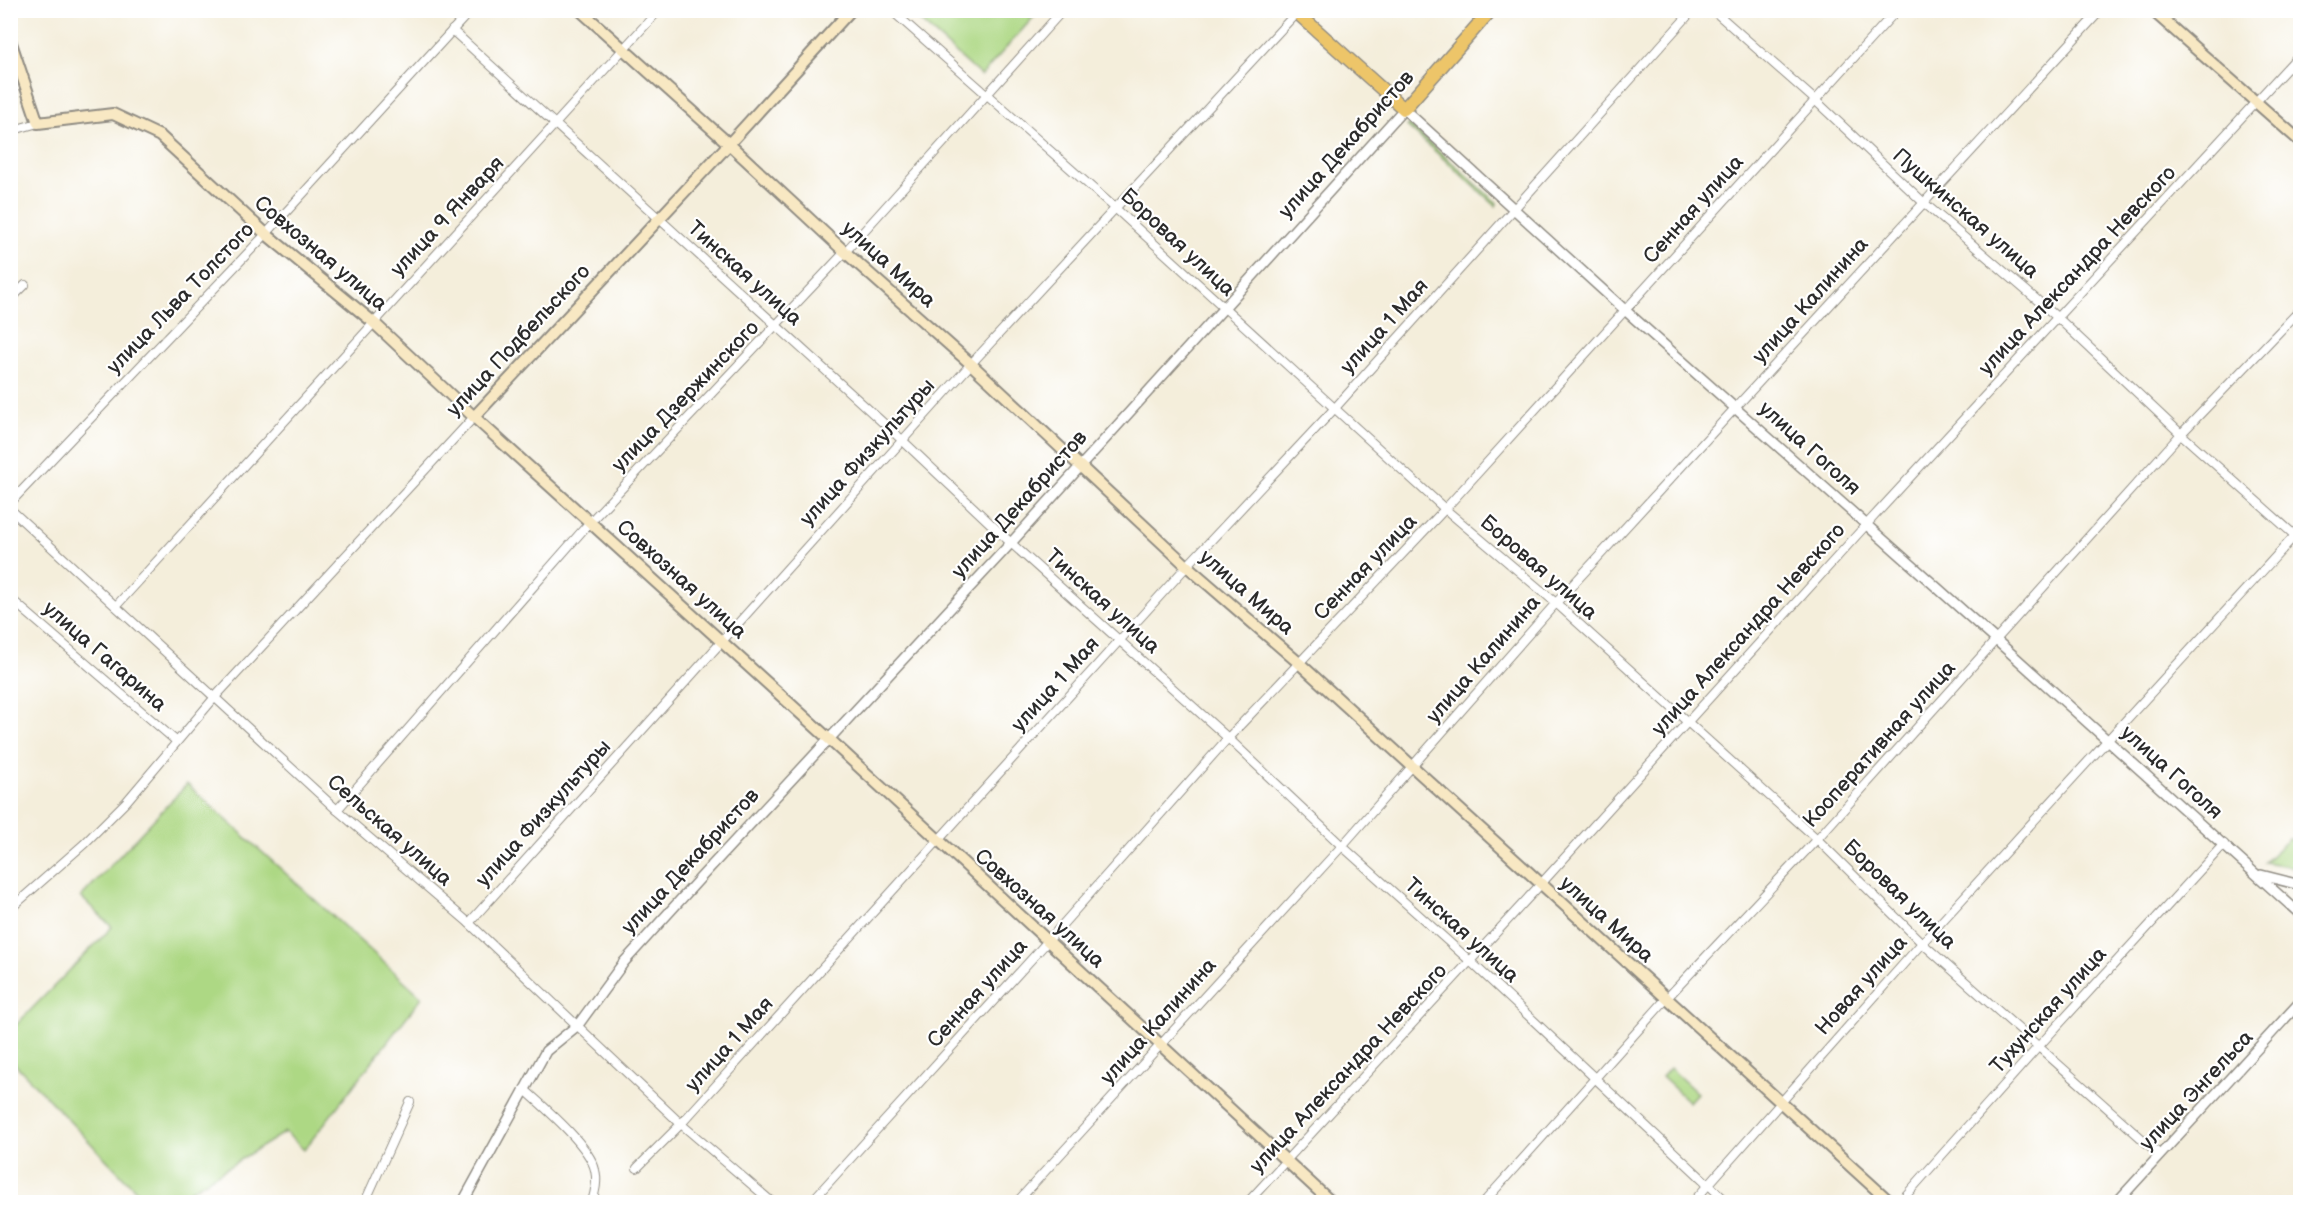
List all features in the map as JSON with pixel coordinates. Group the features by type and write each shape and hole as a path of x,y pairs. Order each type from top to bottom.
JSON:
{"main road":[{"name":"улица Мира","path":"580,10 971,364 1187,566 1299,663 1890,1203"},
{"name":"улица Подбельского","path":"474,417 851,10"},
{"name":"улица Декабристов","path":"1404,109 1491,10"},
{"path":"2152,10 2301,141"},
{"name":"улица Гоголя","path":"1296,11 1404,109"},
{"path":"10,40 38,123"},
{"name":"Совхозная улица","path":"38,123 113,114 160,136 266,234 373,322 474,417 1161,1044 1331,1203"}],"street":[{"name":"улица Льва Толстого","path":"10,503 266,234 471,10"},
{"name":"улица 9 Января","path":"116,606 659,10"},
{"name":"Боровая улица","path":"891,10 1115,208 1445,509 1556,603 1817,839 1922,943 2159,1154"},
{"name":"улица Дзержинского","path":"337,810 590,522 777,326 1063,10"},
{"name":"улица 1 Мая","path":"637,1168 681,1124 1120,639 1335,408 1693,10"},
{"name":"Пушкинская улица","path":"1713,10 1815,100 1923,202 2058,318 2181,434 2299,535"},
{"name":"Сенная улица","path":"811,1203 1228,738 1445,509 1897,10"},
{"name":"улица Калинина","path":"1017,1203 1342,846 1556,603 1737,409 1923,202 2101,10"},
{"name":"улица Физкультуры","path":"469,923 902,440 1296,11"},
{"name":"Тинская улица","path":"452,30 902,440 1011,543 1228,738 1342,846 1470,961 1727,1203"},
{"name":"улица Александра Невского","path":"1248,1203 1866,525 2301,54"},
{"name":"улица Гоголя","path":"1404,109 1626,311 2301,914"},
{"name":"улица Декабристов","path":"463,1203 546,1052 579,1025 632,954 703,874 1011,543 1404,109"},
{"path":"10,131 38,123"},
{"path":"10,300 25,285"},
{"name":"Кооперативная улица","path":"1484,1203 1594,1078 1817,839 2181,434 2301,310"},
{"name":"улица Подбельского","path":"215,697 474,417"},
{"name":"Сельская улица","path":"10,509 337,810 469,923 681,1124 772,1203"},
{"name":"Новая улица","path":"1693,1203 1922,943 2299,535"},
{"name":"улица Гагарина","path":"10,598 176,741"},
{"name":"улица Гагарина","path":"10,909 84,844 126,802 215,697"},
{"name":"Тухунская улица","path":"1900,1203 2039,1046 2224,844"},
{"path":"2258,875 2301,885"},
{"name":"улица Энгельса","path":"2117,1203 2159,1154 2301,1002"},
{"path":"524,1089 588,1154 595,1170 596,1188 592,1203"},
{"path":"365,1203 410,1102"}],"green space":[{"path":"909,11 1039,11 981,76"},
{"path":"1409,124 1497,203 1496,206 1407,126"},
{"path":"187,784 422,997 304,1150 285,1132 172,1202 147,1202 11,1060 11,1030 112,927 81,897"},
{"path":"2289,839 2300,840 2300,868 2264,862"},
{"path":"1670,1068 1697,1093 1689,1102 1662,1077"}]}
